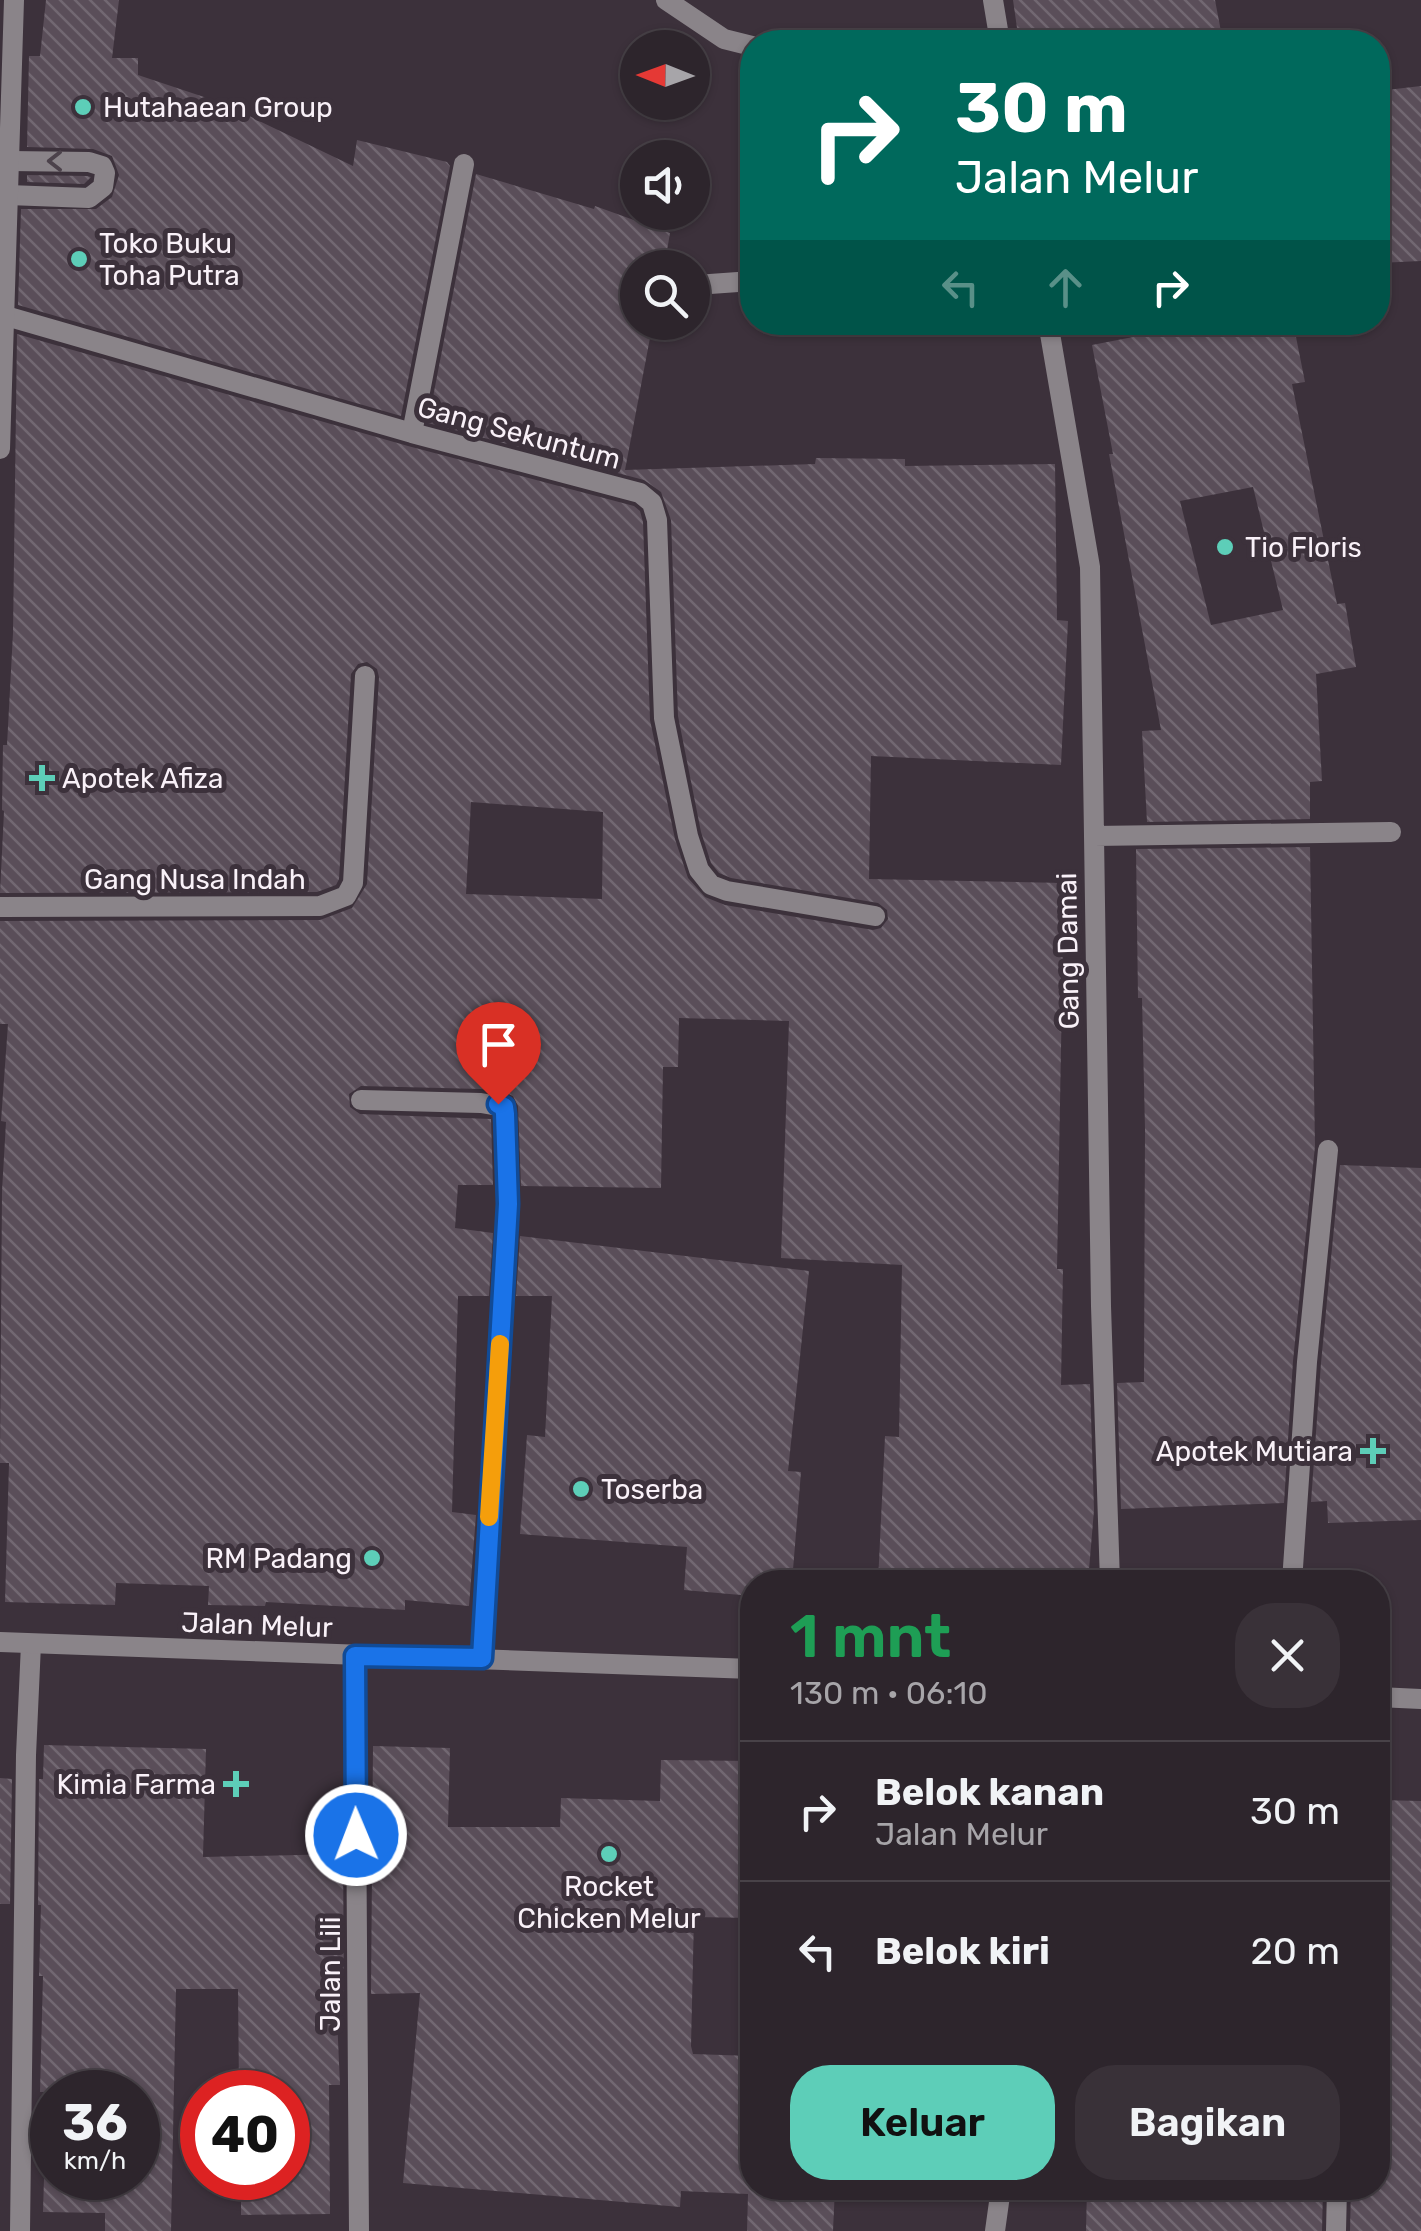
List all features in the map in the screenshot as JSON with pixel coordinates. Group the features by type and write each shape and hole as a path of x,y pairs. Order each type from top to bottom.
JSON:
{"street":[{"path":"0,449 14,0"},
{"path":"666,0 724,38 740,43"},
{"path":"993,0 998,30"},
{"path":"8,195 89,198 103,187 105,173 102,166 89,162 10,161"},
{"path":"412,434 464,164"},
{"path":"710,284 740,283"},
{"name":"Gang Sekuntum","path":"6,316 412,434 640,494 652,503 657,520 664,718 688,836 699,870 711,885 728,891 875,916"},
{"name":"Gang Damai","path":"1050,335 1090,567 1110,1570"},
{"name":"Gang Nusa Indah","path":"0,906 320,906 346,896 354,882 364,676"},
{"path":"1094,836 1391,832"},
{"path":"361,1100 504,1107 508,1204 482,1658"},
{"path":"1293,1570 1307,1362 1328,1150"},
{"name":"Jalan Melur","path":"0,1642 740,1669"},
{"path":"20,2231 31,1644"},
{"name":"Jalan Lili","path":"355,1656 360,2231"},
{"path":"1390,1697 1421,1699"},
{"path":"995,2231 1000,2200"},
{"path":"1336,2231 1337,2200"}],"building":[{"path":"46,0 119,0 112,58 138,58 138,75 222,103 353,166 357,140 447,162 450,166 401,416 18,305 21,209 96,209 112,197 119,175 112,156 93,149 27,147 29,56 40,56"},
{"path":"1013,0 1215,0 1221,30 1017,30"},
{"path":"1421,86 1421,261 1390,262 1390,90"},
{"path":"476,174 620,215 620,230 670,233 667,250 620,250 620,340 650,340 625,470 815,464 816,458 905,459 905,466 1055,464 1057,620 1068,621 1061,765 871,756 869,879 1064,883 1057,1269 1063,1269 1061,1385 1090,1384 1094,1510 1089,1570 879,1570 885,1436 899,1437 902,1265 781,1258 789,1021 679,1018 678,1067 663,1067 661,1188 521,1186 518,1106 513,1096 506,1093 361,1086 349,1094 350,1107 360,1114 491,1119 493,1185 458,1185 455,1228 493,1233 489,1296 458,1296 452,1512 476,1515 469,1606 405,1600 405,1610 266,1602 265,1606 208,1605 209,1586 116,1583 115,1605 5,1602 9,1463 0,1463 6,1122 1,1121 8,1024 0,1024 0,921 320,920 352,908 367,884 379,677 377,669 367,662 358,664 351,674 336,885 317,892 0,893 3,745 7,745 13,633 17,334 634,506 643,522 650,720 675,839 688,878 705,897 725,905 873,930 881,928 888,919 887,910 878,903 731,878 719,873 711,863 678,716 671,520 661,492 644,480 428,423","holes":["471,802 603,812 602,899 466,894"]},
{"path":"27,175 91,177 84,184 27,182"},
{"path":"1143,335 1296,335 1305,382 1292,384 1337,604 1345,603 1356,667 1316,674 1322,781 1310,782 1310,819 1147,822 1142,731 1161,730 1109,454 1113,454 1092,345","holes":["1253,487 1283,610 1211,625 1180,501"]},
{"path":"1310,847 1315,1146 1293,1361 1284,1503 1121,1509 1117,1383 1144,1382 1145,1129 1136,849"},
{"path":"1340,1165 1421,1168 1421,1520 1328,1523 1327,1501 1311,1502"},
{"path":"520,1236 809,1271 788,1471 801,1472 793,1570 740,1570 740,1595 684,1590 687,1547 520,1534 527,1435 545,1437 552,1296 516,1296"},
{"path":"44,1745 206,1749 203,1857 343,1854 344,1995 336,1995 340,2085 329,2085 330,2214 241,2215 241,2200 310,2200 310,2070 239,2070 238,1989 176,1989 171,2231 105,2231 105,2213 43,2212 43,2200 160,2200 160,2070 41,2070 39,1779 43,1779"},
{"path":"373,1746 450,1748 448,1827 560,1827 561,1798 660,1801 661,1760 740,1761 740,1918 694,1917 691,2046 693,2054 740,2056 740,2194 681,2191 680,2207 403,2183 420,1993 371,1994"},
{"path":"0,1778 12,1779 10,1904 0,1904"},
{"path":"1390,1800 1421,1801 1421,2231 1350,2231 1351,2200 1390,2200"},
{"path":"748,2200 834,2200 833,2231 747,2231"},
{"path":"1087,2200 1323,2200 1322,2231 1086,2231"}],"slow traffic":[{"path":"489,1517 500,1344"}],"place":[{"name":"Hutahaean Group","path":"83,107"},
{"name":"Toko Buku Toha Putra","path":"79,259"},
{"name":"Tio Floris","path":"1225,547"},
{"name":"Apotek Afiza","path":"42,778"},
{"name":"Apotek Mutiara","path":"1373,1451"},
{"name":"Toserba","path":"581,1489"},
{"name":"RM Padang","path":"372,1558"},
{"name":"Kimia Farma","path":"236,1784"},
{"name":"Rocket Chicken Melur","path":"609,1854"}],"route":[{"path":"356,1835 355,1656 482,1658 508,1204 505,1114 504,1107 498,1104"}]}
